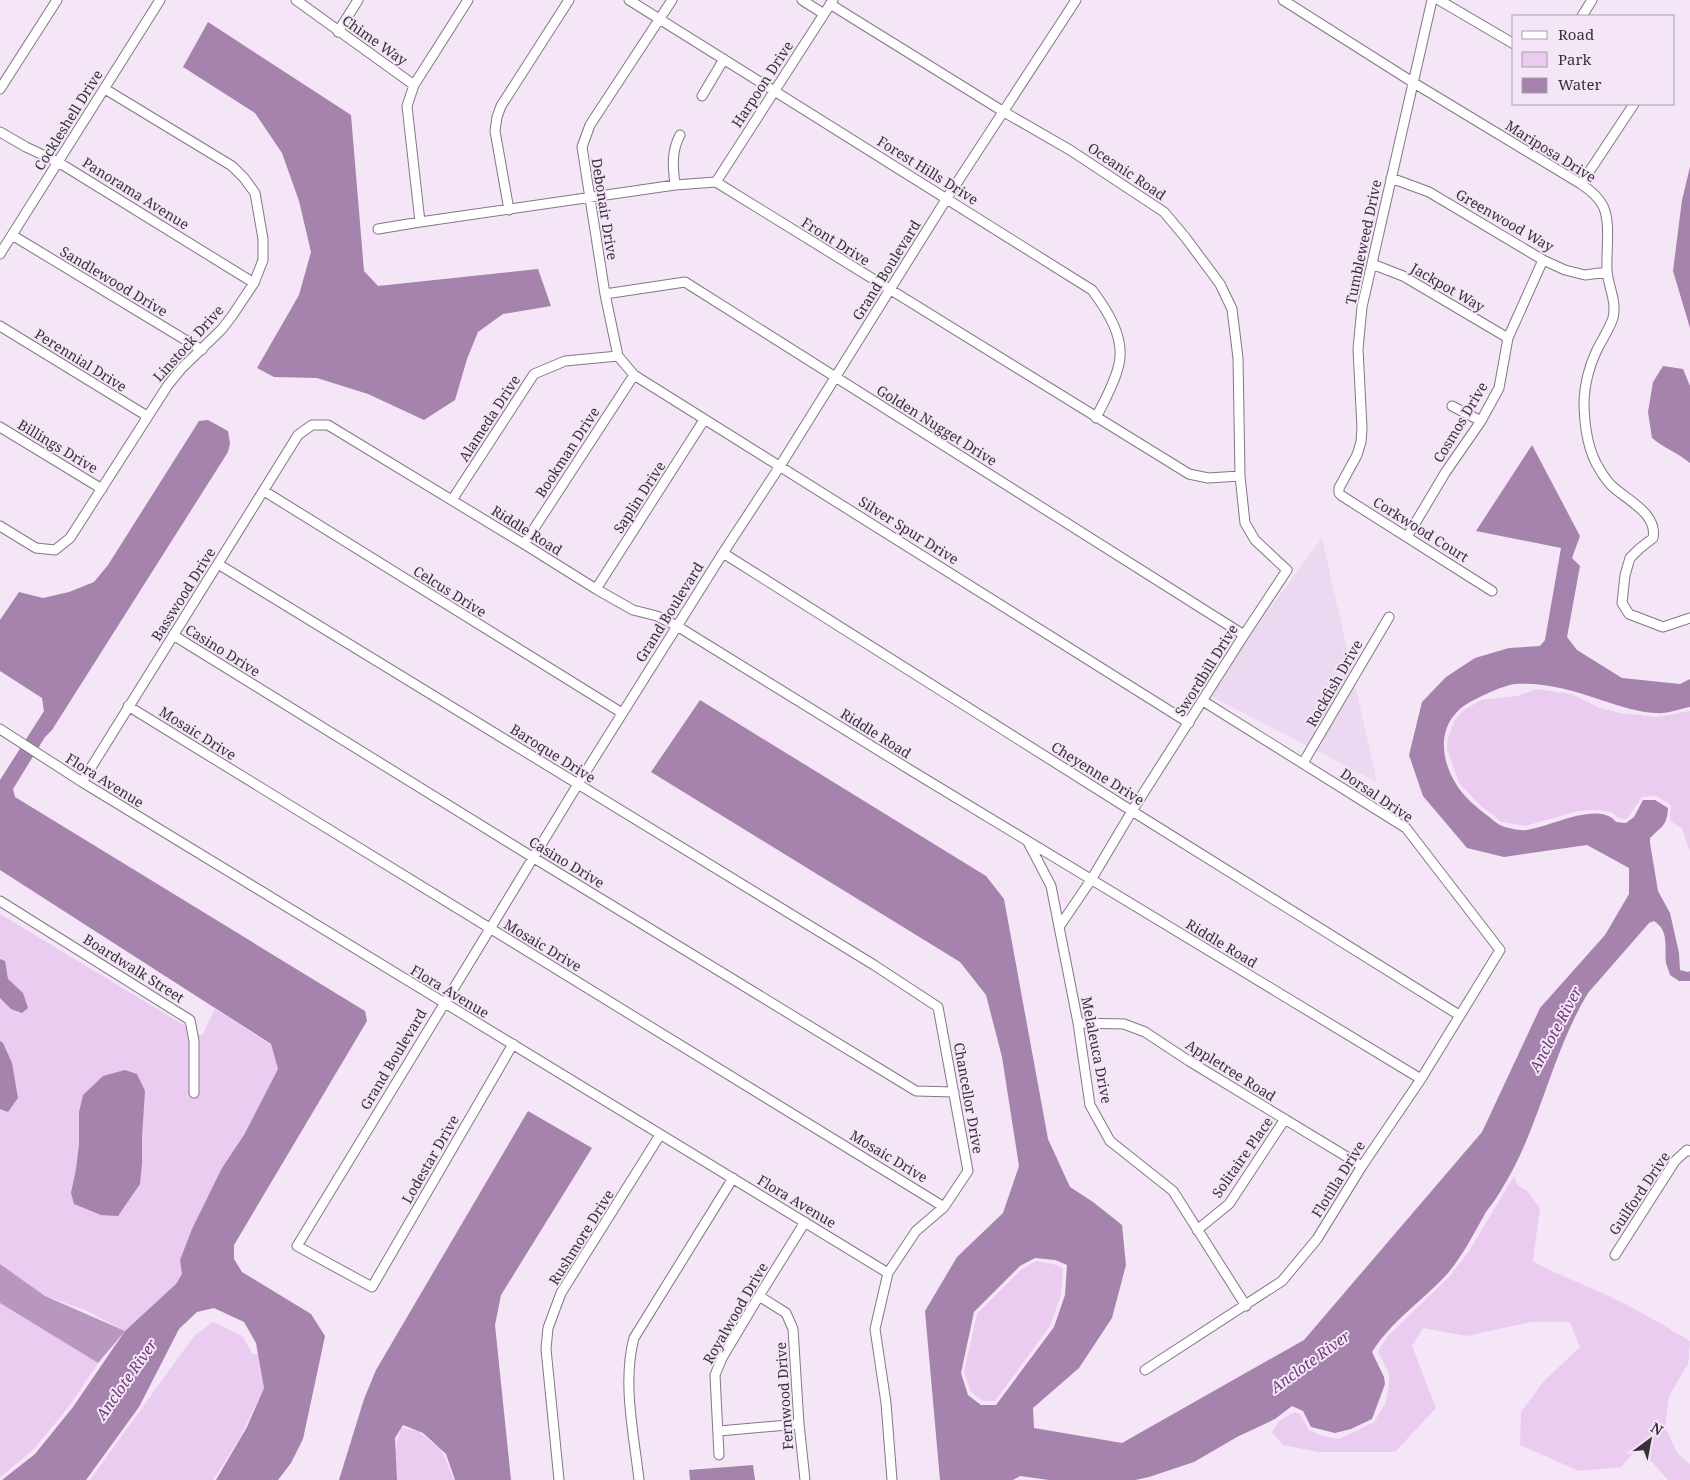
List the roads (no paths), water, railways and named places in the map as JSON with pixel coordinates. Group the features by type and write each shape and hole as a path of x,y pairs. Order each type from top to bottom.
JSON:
{"street":[{"path":"0,89 57,0"},
{"name":"Cockleshell Drive","path":"0,254 160,0"},
{"name":"Chime Way","path":"296,0 414,85"},
{"path":"338,32 358,0"},
{"path":"420,222 407,106 414,85 468,0"},
{"path":"509,210 494,131 497,117 501,106 569,0"},
{"name":"Forest Hills Drive","path":"629,0 948,198 1092,290 1108,310 1119,340 1120,363 1096,418"},
{"name":"Debonair Drive","path":"618,356 605,294 582,147 590,125 672,0"},
{"path":"802,0 824,14"},
{"name":"Grand Boulevard","path":"372,1288 297,1246 622,713 948,198 1076,0"},
{"name":"Mariposa Drive","path":"1283,0 1414,83 1581,184 1594,193 1603,206 1607,225 1607,272 1615,307 1612,321 1588,374 1584,398 1584,424 1590,447 1599,468 1610,484 1636,504 1651,521 1655,530 1653,538 1630,558 1625,575 1622,603 1629,614 1663,627 1690,618"},
{"name":"Tumbleweed Drive","path":"1339,488 1357,455 1361,442 1358,349 1362,307 1432,0"},
{"path":"1439,0 1512,43"},
{"path":"1583,15 1592,0"},
{"name":"Harpoon Drive","path":"716,182 831,2"},
{"name":"Oceanic Road","path":"831,2 1004,112 1070,150 1164,212 1186,237 1220,284 1232,309 1238,358 1240,476"},
{"path":"702,96 724,59"},
{"name":"Linstock Drive","path":"1,529 36,548 55,550 70,538 168,385 182,368 222,329 254,282 263,260 255,193 244,178 232,166 104,89"},
{"path":"1581,184 1633,105"},
{"name":"Panorama Avenue","path":"0,132 58,162 254,282"},
{"path":"675,185 672,160 675,144 680,135"},
{"name":"Greenwood Way","path":"1391,178 1429,192 1543,260 1564,270 1585,275 1607,272"},
{"path":"378,229 675,185 716,182"},
{"name":"Front Drive","path":"716,182 1189,474 1208,478 1240,476"},
{"name":"Sandlewood Drive","path":"12,235 202,350"},
{"name":"Cosmos Drive","path":"1407,536 1445,473 1481,421 1499,388 1508,338 1543,260"},
{"name":"Jackpot Way","path":"1372,264 1403,276 1508,338"},
{"name":"Golden Nugget Drive","path":"605,294 685,282 1244,635"},
{"name":"Perennial Drive","path":"0,326 147,416"},
{"name":"Silver Spur Drive","path":"618,356 634,376 1189,723"},
{"name":"Alameda Drive","path":"452,500 534,374 565,361 618,356"},
{"name":"Bookman Drive","path":"524,544 634,376"},
{"path":"1452,406 1481,421"},
{"name":"Saplin Drive","path":"596,589 704,420"},
{"name":"Riddle Road","path":"312,425 328,425 596,589 634,610 657,616 677,626 1028,842 1421,1079"},
{"name":"Basswood Drive","path":"82,782 298,435 312,425"},
{"name":"Billings Drive","path":"0,427 102,489"},
{"name":"Swordbill Drive","path":"1059,927 1091,880 1132,811 1287,570 1255,540 1245,523 1240,476"},
{"name":"Corkwood Court","path":"1339,488 1342,496 1492,591"},
{"name":"Celcus Drive","path":"264,491 622,713"},
{"name":"Cheyenne Drive","path":"723,553 1459,1015"},
{"name":"Baroque Drive","path":"218,564 874,965"},
{"name":"Rockfish Drive","path":"1303,763 1389,617"},
{"name":"Casino Drive","path":"173,636 916,1091 954,1092"},
{"name":"Dorsal Drive","path":"1203,701 1406,828 1500,950"},
{"name":"Mosaic Drive","path":"128,706 944,1207"},
{"name":"Flora Avenue","path":"0,729 82,782 513,1044 660,1136 733,1178 888,1273"},
{"name":"Melaleuca Drive","path":"1028,842 1051,886 1078,1023 1090,1105 1110,1141 1174,1190 1197,1230 1246,1306"},
{"name":"Boardwalk Street","path":"0,901 190,1020 194,1041 194,1093"},
{"name":"Flotilla Drive","path":"1145,1370 1246,1306 1282,1281 1288,1274 1317,1239 1362,1166 1421,1079 1500,950"},
{"name":"Chancellor Drive","path":"874,965 938,1007 968,1171 944,1207 916,1231 888,1273 875,1329 886,1403 892,1480"},
{"name":"Appletree Road","path":"1078,1023 1124,1024 1145,1032 1189,1061 1362,1166"},
{"name":"Lodestar Drive","path":"372,1288 513,1044"},
{"name":"Solitaire Place","path":"1197,1230 1229,1204 1285,1119"},
{"name":"Rushmore Drive","path":"559,1480 546,1349 548,1328 561,1294 660,1136"},
{"name":"Guilford Drive","path":"1615,1255 1675,1160 1687,1150 1690,1151"},
{"path":"639,1480 628,1378 630,1354 634,1338 733,1178"},
{"name":"Royalwood Drive","path":"720,1455 715,1374 722,1358 805,1222"},
{"name":"Fernwood Drive","path":"759,1296 786,1313 793,1329 799,1424 805,1480"},
{"path":"718,1431 799,1424"}],"water":[{"path":"208,22 351,115 364,271 378,286 538,269 551,306 503,314 478,332 467,359 455,400 424,420 368,394 317,378 274,377 257,368 299,295 311,252 299,201 282,153 255,113 183,67"},
{"path":"1690,167 1690,328 1673,271 1682,200"},
{"path":"1663,366 1683,369 1690,386 1690,463 1652,438 1648,412 1653,382"},
{"name":"Anclote River","path":"208,420 228,431 230,443 228,452 13,789 15,797 365,1011 367,1021 234,1245 234,1259 242,1272 311,1314 325,1336 303,1439 291,1463 278,1480 216,1480 247,1427 264,1388 256,1343 244,1322 214,1308 197,1312 179,1329 139,1407 86,1480 2,1480 35,1454 73,1407 125,1331 176,1284 182,1274 180,1260 192,1229 222,1168 244,1135 278,1069 271,1044 0,870 0,780 44,711 42,698 0,671 0,620 19,592 43,598 69,592 94,582 108,565 199,421"},
{"name":"Anclote River","path":"1532,445 1580,536 1572,558 1580,566 1567,637 1577,650 1622,678 1680,684 1690,679 1690,707 1660,713 1628,708 1581,693 1538,684 1505,686 1470,702 1459,710 1447,728 1444,750 1450,773 1462,793 1475,806 1500,825 1509,828 1526,830 1586,814 1608,816 1616,822 1626,823 1634,817 1643,800 1655,800 1668,808 1665,822 1650,838 1650,843 1658,891 1670,913 1679,953 1680,970 1690,971 1690,981 1679,981 1670,975 1666,963 1664,935 1659,925 1654,921 1649,923 1588,993 1564,1041 1527,1140 1501,1190 1454,1266 1439,1283 1389,1330 1372,1352 1384,1377 1385,1384 1372,1419 1351,1429 1335,1433 1311,1427 1303,1411 1292,1406 1275,1419 1237,1437 1194,1462 1135,1480 1049,1480 1020,1476 1013,1480 940,1480 925,1311 957,1257 1003,1213 1019,1166 1002,1057 986,995 960,962 651,772 700,700 986,876 1004,899 1048,1139 1070,1187 1122,1225 1126,1265 1112,1318 1079,1368 1033,1408 1034,1428 1122,1443 1304,1340 1482,1132 1540,1008 1605,935 1629,894 1629,868 1587,845 1504,857 1467,848 1423,796 1409,755 1422,702 1446,677 1475,658 1509,648 1540,646 1545,640 1561,548 1476,531","holes":["1035,1258 1055,1260 1067,1265 1065,1295 1054,1327 996,1405 981,1405 968,1395 961,1373 974,1312 1020,1266"]},
{"path":"0,959 5,961 8,979 23,993 28,1008 22,1013 11,1009 0,998"},
{"path":"0,1041 3,1043 12,1063 18,1098 8,1112 0,1109"},
{"path":"125,1070 137,1074 145,1091 140,1184 118,1216 101,1215 74,1204 71,1193 79,1145 79,1112 83,1095 103,1076"},
{"path":"528,1111 592,1148 501,1295 495,1325 511,1480 455,1480 446,1454 423,1433 403,1425 395,1438 397,1480 339,1480 364,1399 376,1370"},
{"path":"753,1465 755,1480 690,1480 689,1470"}]}
